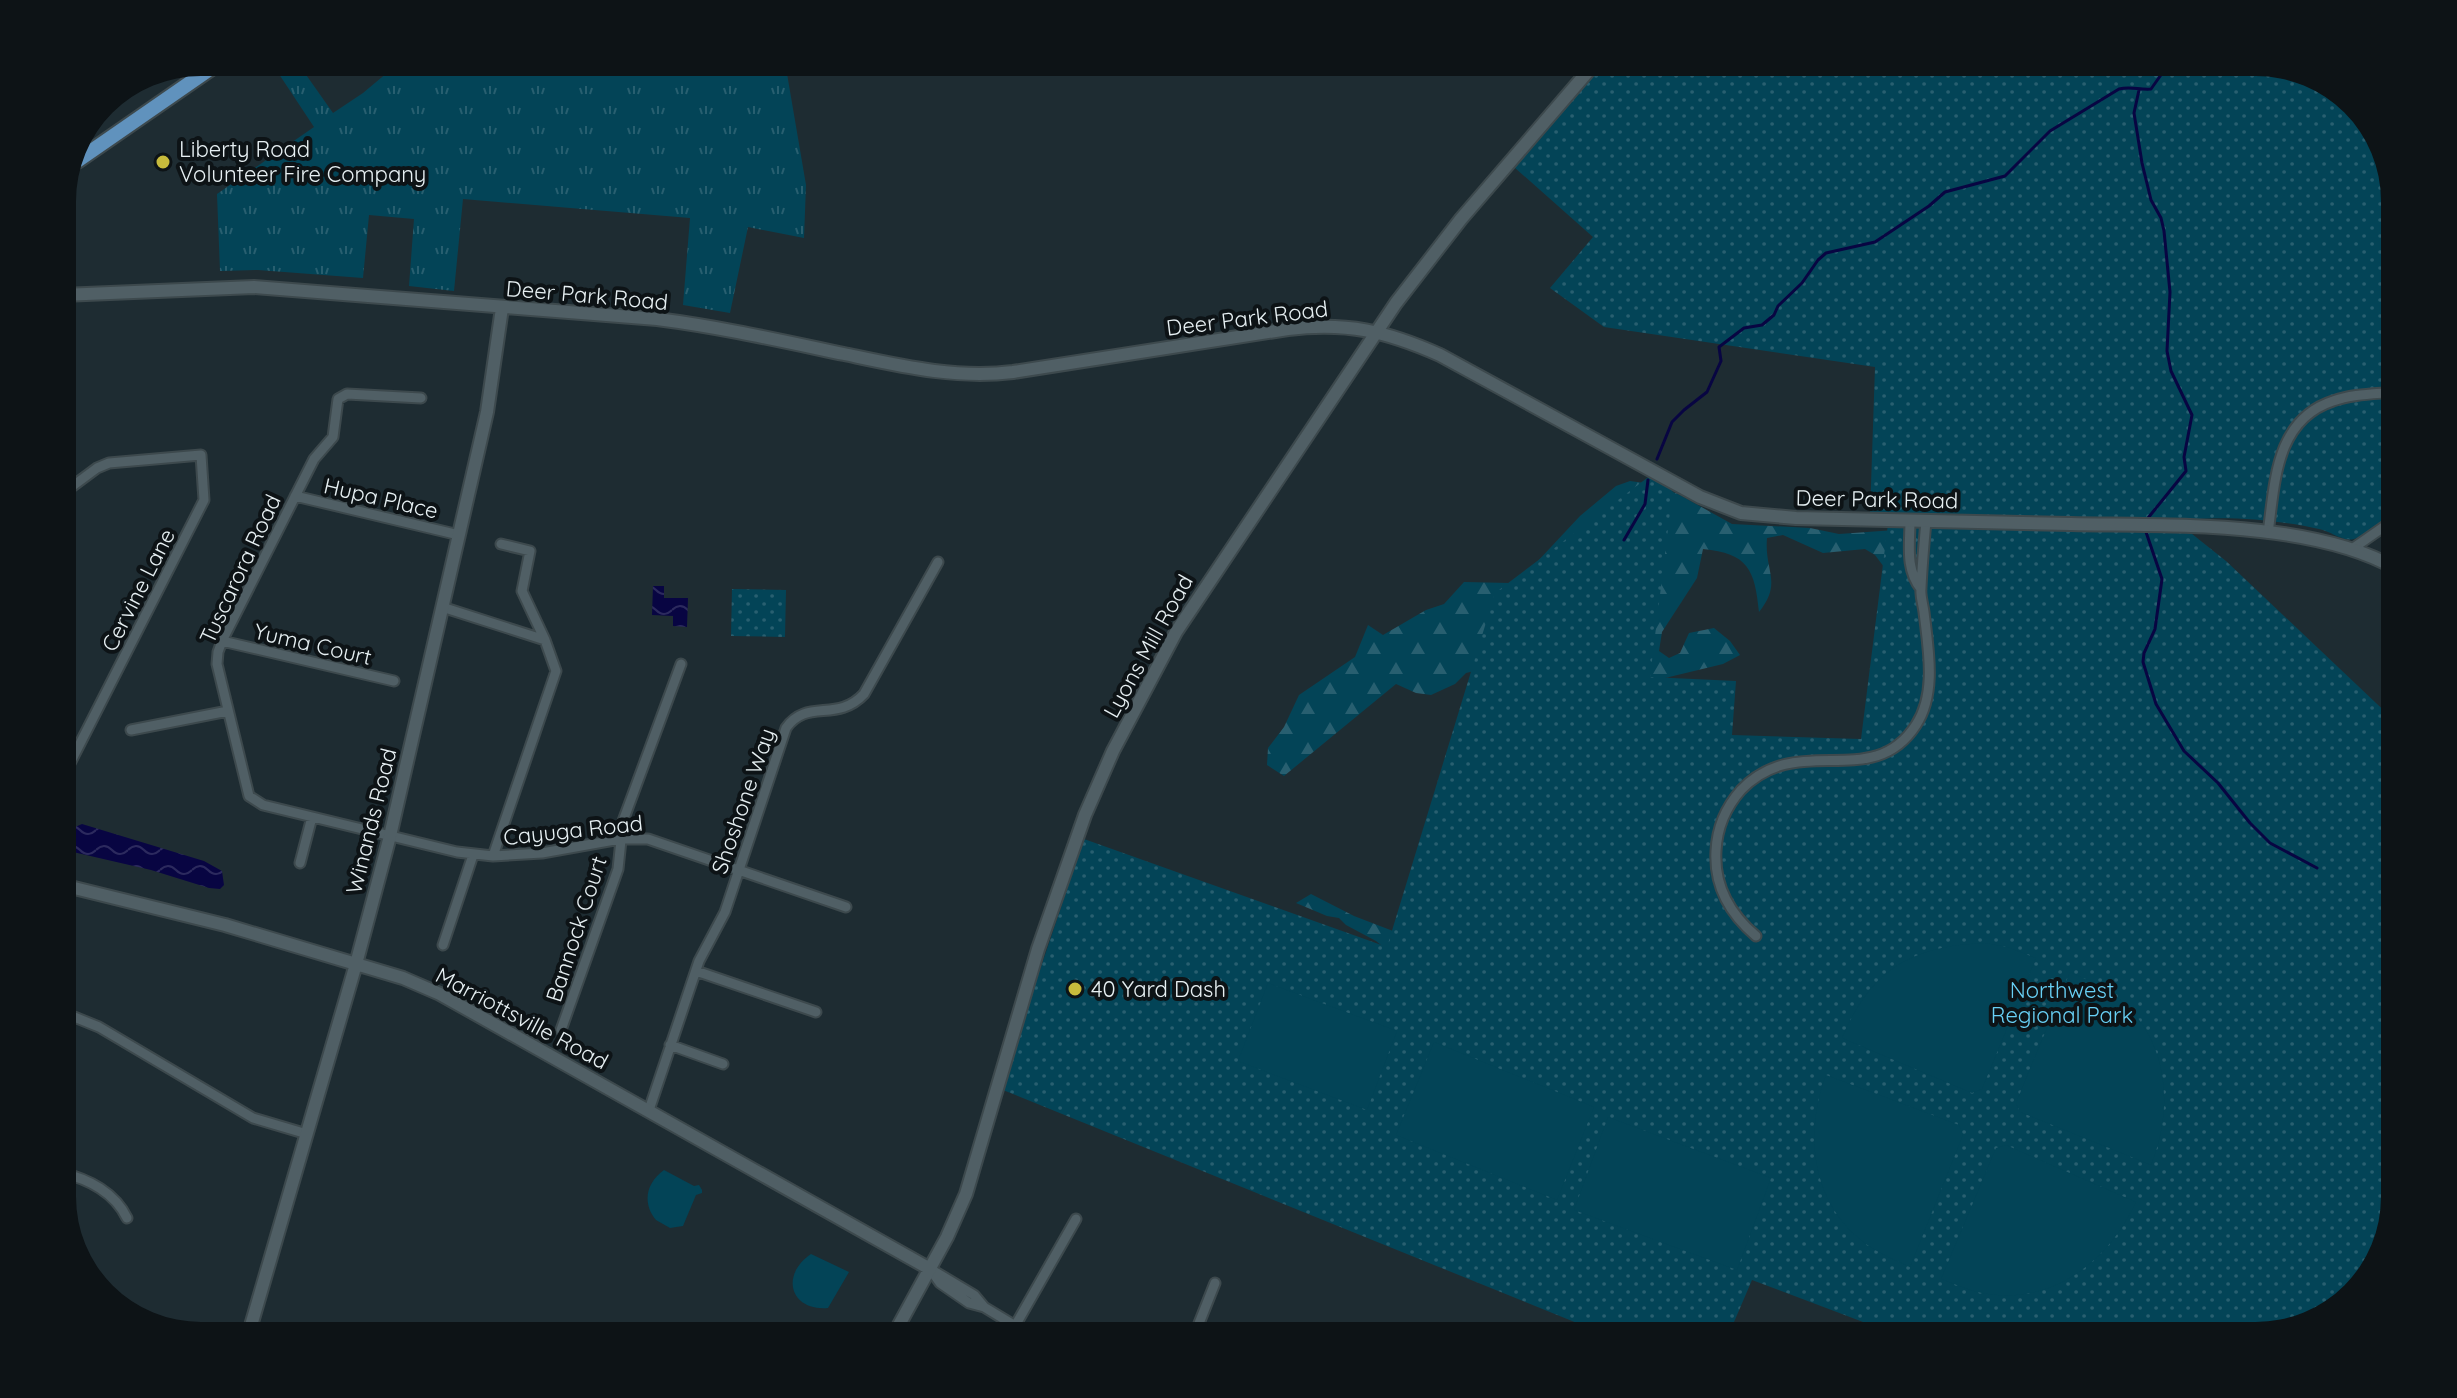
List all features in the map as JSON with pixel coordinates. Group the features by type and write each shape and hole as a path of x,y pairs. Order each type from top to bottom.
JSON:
{"main road":[{"path":"85,156 200,76"}],"street":[{"name":"Lyons Mill Road","path":"901,1322 953,1226 966,1194 1050,913 1076,837 1109,759 1189,611 1375,331 1461,219 1584,76"},
{"name":"Deer Park Road","path":"76,294 254,287 686,323 922,370 962,375 1013,372 1302,327 1346,326 1412,343 1453,362 1721,507 1741,513 1771,517 2160,526 2268,533 2321,540 2381,562"},
{"name":"Winands Road","path":"252,1322 390,836 492,389 502,308"},
{"path":"2268,533 2280,458 2295,426 2313,410 2333,400 2381,394"},
{"name":"Tuscarora Road","path":"390,836 263,805 249,796 217,664 222,641 295,496 314,459 333,437 336,404 341,396 421,398"},
{"name":"Cervine Lane","path":"76,484 109,463 201,455 204,500 76,751"},
{"name":"Hupa Place","path":"295,496 459,535"},
{"path":"1910,520 1910,566 1913,580 1921,589"},
{"path":"1756,936 1735,915 1720,887 1716,855 1722,821 1744,788 1771,768 1801,761 1870,759 1898,745 1912,731 1923,713 1928,694 1921,589 1926,521"},
{"path":"2352,549 2381,529"},
{"path":"493,856 555,677 555,664 522,591 530,551 501,544"},
{"name":"Shoshone Way","path":"649,1110 696,971 720,923 786,728 800,714 843,709 856,703 938,562"},
{"path":"442,607 545,640"},
{"name":"Yuma Court","path":"222,641 394,681"},
{"name":"Bannock Court","path":"561,1030 618,869 623,821 681,664"},
{"path":"131,730 228,711"},
{"path":"300,863 312,817"},
{"name":"Cayuga Road","path":"390,836 473,855 493,856 542,853 620,839 648,839 846,907"},
{"path":"443,945 473,855"},
{"name":"Marriottsville Road","path":"76,888 225,925 403,978 440,994 930,1269 940,1283 969,1303 984,1307 1008,1322"},
{"path":"696,971 816,1012"},
{"path":"76,1018 99,1027 253,1118 307,1134"},
{"path":"670,1045 723,1064"},
{"path":"76,1179 103,1190 122,1207 127,1218"},
{"path":"1017,1322 1076,1219"},
{"path":"1200,1322 1215,1283"}],"green space":[{"path":"280,76 307,76 333,113 383,76 787,76 806,185 804,238 748,227 730,313 683,305 690,218 463,199 454,291 409,286 414,219 369,215 363,278 258,270 220,271 217,194 314,127"},
{"name":"Northwest Regional Park","path":"1591,76 2273,77 2304,85 2319,93 2345,112 2360,131 2374,161 2381,192 2381,523 2365,535 2350,540 2319,529 2267,521 2209,518 2177,522 2226,561 2381,708 2380,1214 2372,1245 2364,1260 2345,1286 2332,1296 2304,1313 2256,1322 1863,1322 1752,1280 1734,1322 1575,1322 1003,1090 1017,1038 1084,839 1387,947 1495,593 1651,475 1673,488 1650,677 1736,681 1732,735 1861,739 1889,516 1870,515 1875,367 1604,327 1550,288 1593,237 1514,167"},
{"path":"1630,481 1652,484 1678,494 1732,524 1810,528 1839,534 1895,530 1887,571 1875,555 1865,549 1823,553 1783,535 1767,538 1771,584 1766,602 1759,612 1755,585 1746,566 1730,555 1703,549 1697,578 1662,632 1659,651 1669,658 1680,653 1689,633 1714,628 1730,641 1740,655 1723,664 1665,678 1396,957 1339,918 1296,903 1311,894 1393,931 1486,668 1466,673 1455,684 1431,695 1416,693 1396,684 1284,776 1267,765 1268,748 1284,727 1299,695 1355,657 1368,625 1383,635 1426,610 1444,604 1464,582 1510,583 1536,563 1580,516 1616,486"},
{"path":"732,589 786,590 785,637 731,636"},
{"path":"1985,943 2036,958 1982,1089 1972,1093 1842,1038 1866,994 1897,966 1936,949"},
{"path":"2070,972 2109,991 2132,1011 2156,1051 2162,1073 2163,1119 2151,1165 2020,1112 2016,1103"},
{"path":"1268,983 1397,1031 1367,1110 1238,1061"},
{"path":"1434,1042 1594,1107 1557,1200 1396,1135"},
{"path":"1826,1075 1959,1125 1963,1135 1910,1267 1871,1248 1848,1228 1823,1189 1814,1144 1819,1098"},
{"path":"1608,1117 1771,1178 1737,1270 1574,1210"},
{"path":"2006,1145 2136,1202 2111,1242 2077,1273 2036,1292 2013,1295 1982,1293 1941,1279 1996,1148"},
{"path":"664,1170 694,1186 699,1185 702,1190 696,1195 683,1226 670,1228 656,1220 649,1207 650,1187"},
{"path":"811,1254 849,1272 828,1308 805,1304 794,1290 795,1272"}],"water":[{"path":"653,586 664,586 664,598 688,598 687,627 673,626 673,616 652,615"},
{"path":"82,824 204,861 222,871 224,885 220,889 209,888 151,870 76,853 76,827"}],"waterway":[{"path":"1657,459 1672,422 1707,392 1721,361 1719,347 1744,328 1762,325 1774,315 1778,306 1826,253 1875,242 1945,192 2005,176 2050,131 2119,89 2151,89 2160,76"},
{"path":"2139,90 2134,113 2142,163 2151,200 2164,231 2170,292 2167,351 2171,371 2192,415 2184,457 2186,471 2148,518"},
{"path":"1624,540 1645,504 1648,480"},
{"path":"2146,532 2162,579 2155,629 2143,662 2156,704 2184,751 2218,783 2250,823 2270,843 2317,868"}],"place":[{"name":"Liberty Road Volunteer Fire Company","path":"163,162"},
{"name":"40 Yard Dash","path":"1075,989"}]}
